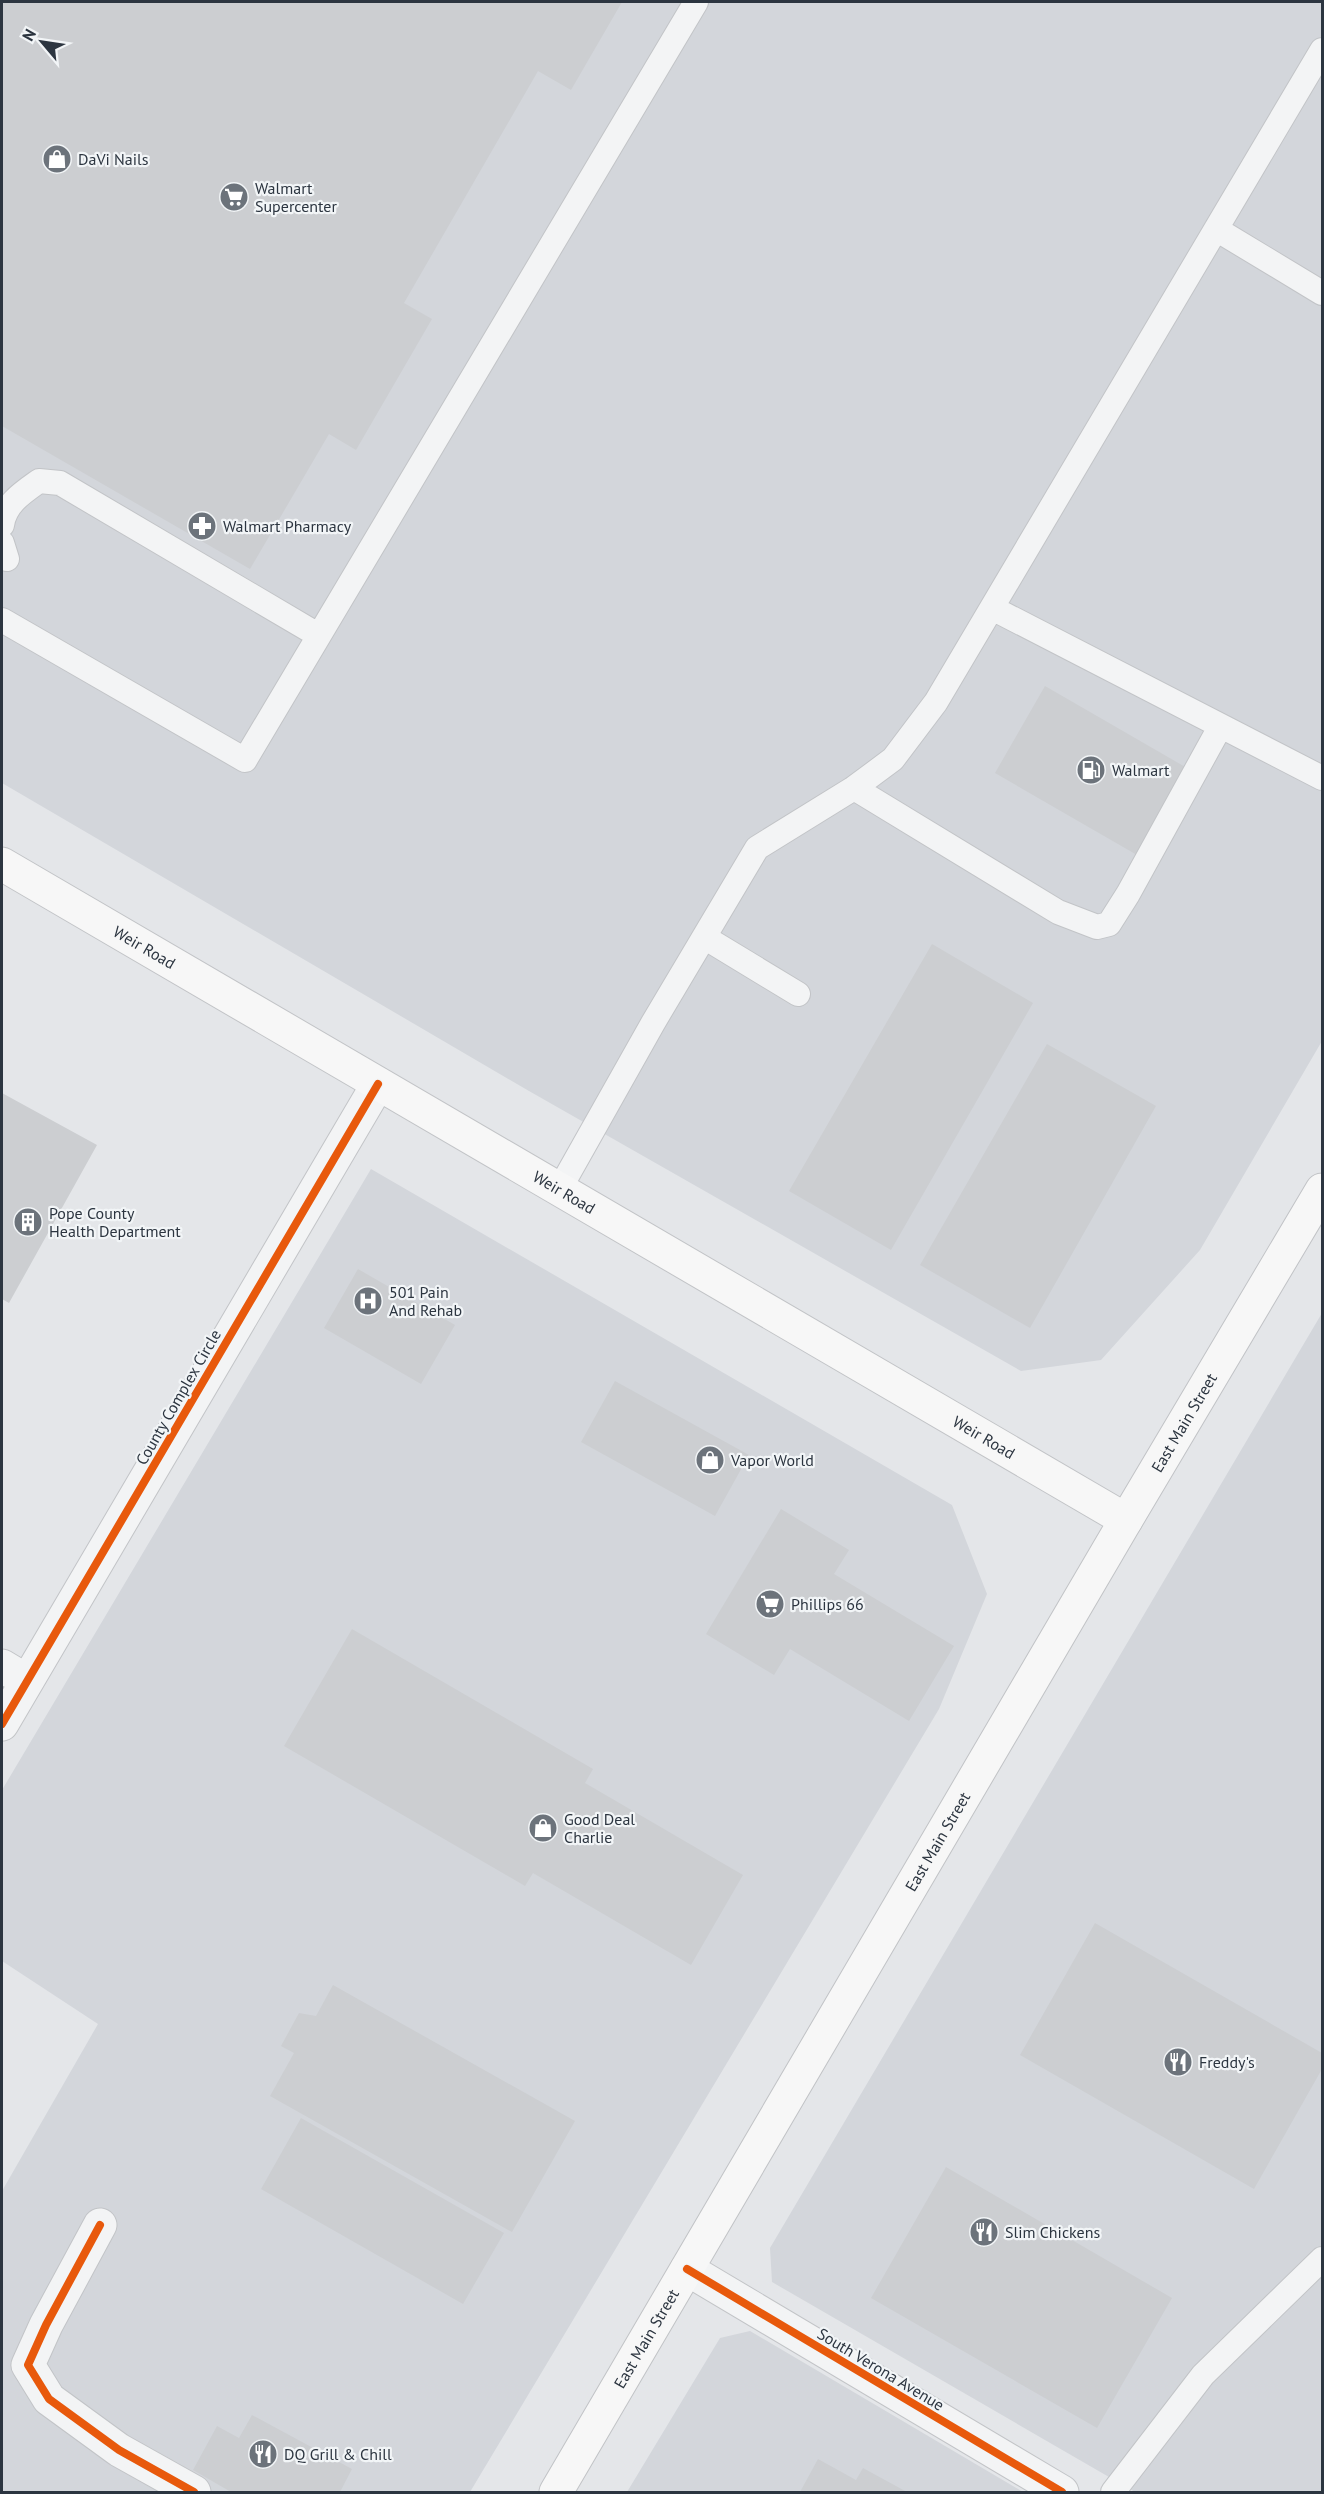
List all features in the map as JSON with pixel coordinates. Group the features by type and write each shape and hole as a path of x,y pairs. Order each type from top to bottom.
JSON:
{"main road":[{"name":"Weir Road","path":"2,864 1126,1520"},
{"name":"East Main Street","path":"556,2493 1126,1520 1323,1190"}],"street":[{"name":"County Complex Circle","path":"2,1724 14,1673 378,1084"},
{"path":"100,2224 46,2325 28,2365 50,2399 119,2450 194,2493"},
{"name":"South Verona Avenue","path":"687,2268 1062,2493"}],"lane":[{"path":"2,620 245,760 696,2"},
{"path":"559,1190 757,848 854,788 893,759 936,702 1323,50"},
{"path":"1215,229 1323,293"},
{"path":"2,525 3,516 16,497 39,481 60,483 318,635"},
{"path":"992,608 1323,778"},
{"path":"854,788 1058,912 1097,927 1109,924 1128,894 1220,727"},
{"path":"704,937 798,994"},
{"path":"1113,2493 1203,2375 1323,2259"}],"shaded area":[{"path":"2,2 1322,2 1322,1041 1200,1250 1101,1360 1021,1371 529,1091 2,783"},
{"path":"371,1169 952,1505 987,1594 939,1709 470,2492 2,2492 2,2191 98,2024 2,1961 2,1790"},
{"path":"1322,1313 1322,2492 1135,2492 772,2282 770,2248"},
{"path":"750,2331 1023,2492 627,2492 720,2338"}],"building":[{"name":"Walmart Supercenter","path":"2,2 622,2 571,90 538,71 404,303 432,319 356,450 329,434 250,569 2,426"},
{"name":"Walmart","path":"1045,686 1187,768 1137,855 995,773"},
{"path":"932,944 1033,1003 891,1250 789,1191"},
{"path":"1047,1044 1156,1106 1030,1328 920,1265"},
{"name":"Pope County Health Department","path":"2,1093 97,1145 9,1303 2,1299"},
{"path":"358,1269 455,1325 421,1384 324,1328"},
{"path":"615,1381 749,1455 715,1516 581,1442"},
{"path":"781,1509 849,1550 834,1574 954,1646 909,1721 790,1649 774,1675 706,1634"},
{"name":"Good Deal Charlie","path":"352,1629 593,1769 585,1783 743,1875 691,1965 533,1873 525,1886 284,1746"},
{"name":"Freddy's","path":"1095,1923 1322,2053 1322,2069 1254,2189 1020,2055"},
{"path":"333,1985 575,2121 512,2232 270,2096 294,2053 281,2046 299,2013 316,2016"},
{"path":"301,2118 504,2233 463,2304 261,2189"},
{"name":"Slim Chickens","path":"946,2167 1172,2298 1097,2428 871,2298"},
{"name":"DQ Grill & Chill","path":"252,2415 352,2469 340,2492 231,2492 193,2470 217,2426 239,2438"},
{"path":"818,2459 856,2480 863,2468 907,2492 800,2492"}],"cycle path":[{"path":"2,1724 378,1084"},
{"path":"100,2225 46,2325 28,2365 49,2399 119,2450 194,2492"},
{"path":"687,2269 1062,2492"}],"place":[{"name":"DaVi Nails","path":"57,159"},
{"name":"Walmart Supercenter","path":"234,197"},
{"name":"Walmart Pharmacy","path":"202,526"},
{"name":"Walmart","path":"1091,770"},
{"name":"Pope County Health Department","path":"28,1222"},
{"name":"501 Pain And Rehab","path":"368,1301"},
{"name":"Vapor World","path":"710,1460"},
{"name":"Phillips 66","path":"770,1604"},
{"name":"Good Deal Charlie","path":"543,1828"},
{"name":"Freddy's","path":"1178,2062"},
{"name":"Slim Chickens","path":"984,2232"},
{"name":"DQ Grill & Chill","path":"263,2454"}]}
